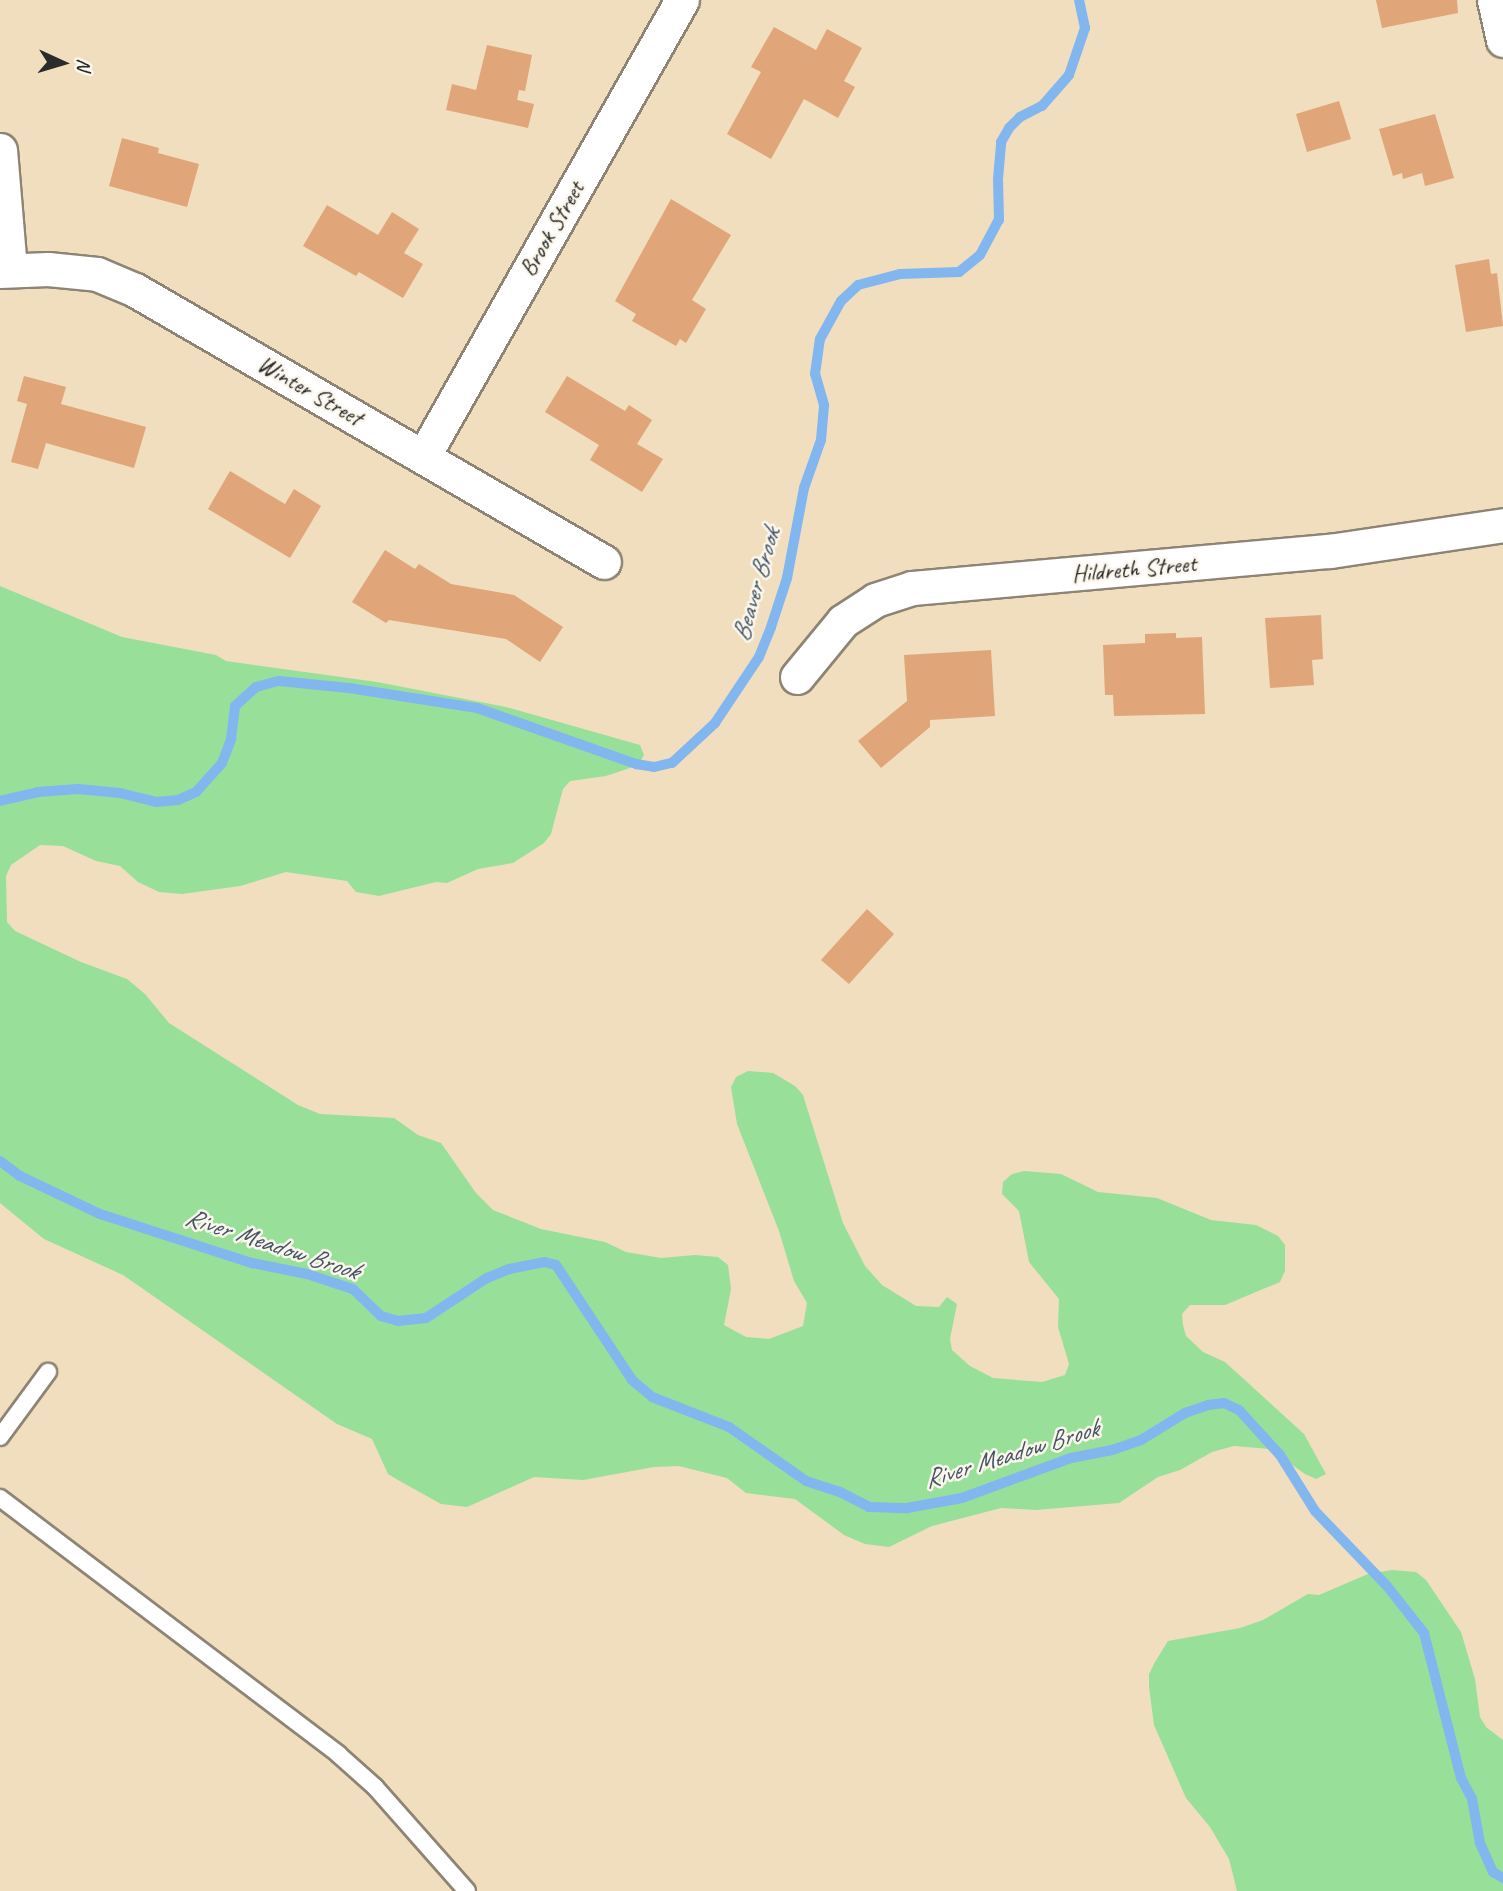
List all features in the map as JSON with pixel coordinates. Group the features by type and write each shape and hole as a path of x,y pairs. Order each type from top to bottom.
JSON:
{"street":[{"name":"Brook Street","path":"423,457 682,0"},
{"path":"1494,0 1503,40"},
{"path":"0,150 5,270"},
{"name":"Winter Street","path":"5,270 48,268 97,274 135,290 604,562"},
{"name":"Hildreth Street","path":"797,677 843,621 875,600 912,588 1330,551 1503,525"}],"lane":[{"path":"0,1437 48,1372"},
{"path":"0,1498 338,1754 375,1787 467,1891"}],"green space":[{"path":"0,586 122,637 216,655 226,661 377,682 506,707 640,745 644,755 638,765 627,769 606,776 570,781 563,789 551,834 544,843 513,863 478,869 447,883 436,882 379,896 356,892 347,881 286,872 240,886 182,894 159,892 138,882 120,866 96,861 63,846 40,845 11,865 6,876 7,922 15,931 81,962 127,979 145,994 169,1023 298,1105 320,1114 394,1118 418,1135 441,1143 476,1193 493,1210 541,1229 605,1242 626,1252 661,1258 695,1255 718,1257 728,1265 731,1289 724,1325 746,1337 769,1339 803,1326 807,1303 794,1281 779,1231 737,1124 731,1087 736,1077 748,1071 773,1073 795,1086 803,1095 843,1223 865,1266 882,1285 916,1306 939,1307 947,1297 957,1304 950,1339 952,1350 970,1366 993,1378 1042,1382 1065,1375 1069,1364 1058,1327 1059,1299 1029,1262 1019,1211 1002,1194 1003,1182 1012,1174 1024,1171 1061,1174 1098,1192 1157,1198 1211,1220 1256,1225 1278,1236 1285,1245 1285,1271 1280,1282 1225,1305 1190,1305 1182,1314 1186,1336 1203,1352 1225,1362 1304,1434 1326,1474 1316,1479 1270,1449 1234,1446 1212,1452 1180,1470 1158,1477 1119,1503 1036,1510 1001,1508 932,1526 889,1547 865,1544 844,1535 795,1499 746,1493 727,1478 679,1466 654,1467 583,1480 534,1477 467,1507 441,1504 388,1474 372,1439 337,1424 123,1275 44,1239 0,1203"},
{"path":"1392,1570 1416,1572 1426,1580 1461,1632 1475,1679 1480,1717 1486,1727 1503,1740 1503,1891 1237,1891 1229,1859 1210,1827 1186,1798 1154,1725 1149,1674 1168,1641 1240,1628 1263,1620 1308,1594 1319,1595 1368,1574"}],"building":[{"path":"1376,0 1457,0 1458,13 1382,28"},
{"path":"774,27 816,50 827,29 862,48 844,81 855,87 838,118 804,99 771,159 727,134 761,72 751,67"},
{"path":"487,45 532,55 525,91 519,90 517,100 534,104 528,128 446,110 452,84 476,90"},
{"path":"1339,101 1351,139 1307,152 1296,114"},
{"path":"1435,114 1454,178 1425,186 1422,173 1403,179 1402,173 1393,176 1379,129"},
{"path":"122,138 159,148 158,153 199,164 187,207 109,186"},
{"path":"671,199 731,235 692,300 706,309 686,343 680,339 676,346 632,321 636,314 615,301"},
{"path":"327,205 378,235 392,212 419,229 404,253 423,264 403,298 359,272 356,276 303,246"},
{"path":"1489,259 1491,274 1497,273 1503,326 1466,332 1455,265"},
{"path":"24,376 66,387 61,404 146,427 134,468 46,443 38,469 11,462 27,404 17,401"},
{"path":"567,376 625,411 629,405 652,420 637,444 663,459 642,492 590,460 599,445 545,412"},
{"path":"230,471 285,504 294,489 321,506 290,558 208,509"},
{"path":"385,550 415,569 419,564 451,584 514,595 563,627 540,662 506,639 389,620 386,623 352,602"},
{"path":"1321,615 1323,659 1312,660 1314,685 1270,688 1265,618"},
{"path":"1176,633 1176,638 1202,637 1205,714 1114,716 1113,695 1105,695 1103,645 1145,643 1145,634"},
{"path":"991,650 995,716 930,720 930,727 881,768 858,741 907,701 904,655"},
{"path":"867,909 894,934 849,984 821,960"}],"waterway":[{"name":"Beaver Brook","path":"0,801 38,792 78,789 120,793 156,802 178,800 196,792 222,763 231,739 235,706 256,687 279,681 349,688 477,708 636,764 654,767 672,763 715,723 759,657 771,627 787,578 804,488 821,440 824,405 815,374 820,339 841,301 858,285 900,274 959,272 980,255 999,220 1001,142 1009,128 1020,117 1042,106 1069,75 1085,28 1079,0"},
{"name":"River Meadow Brook","path":"0,1161 20,1176 100,1214 252,1263 307,1274 353,1289 381,1316 398,1321 426,1318 487,1278 509,1269 544,1262 556,1265 632,1380 652,1397 729,1427 806,1481 840,1492 869,1507 907,1508 962,1498 1071,1458 1112,1450 1141,1440 1185,1413 1208,1405 1224,1403 1239,1410 1280,1455 1315,1511 1387,1586 1424,1633 1461,1778 1472,1799 1480,1843 1493,1872 1503,1878"}]}
